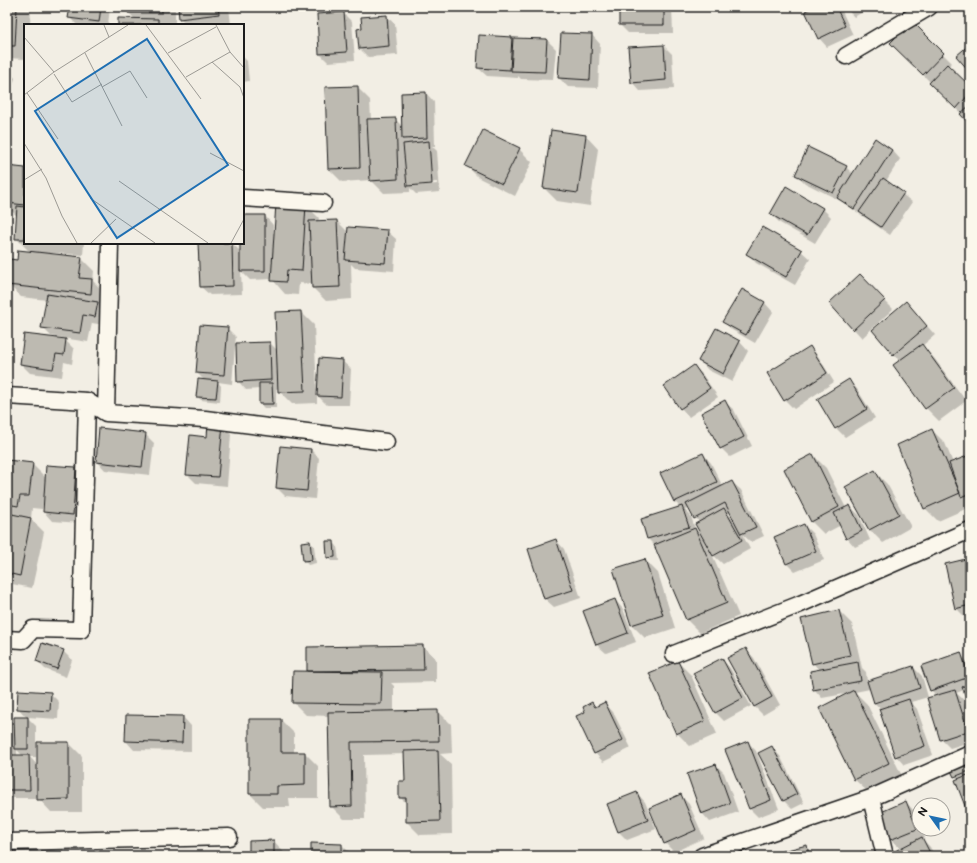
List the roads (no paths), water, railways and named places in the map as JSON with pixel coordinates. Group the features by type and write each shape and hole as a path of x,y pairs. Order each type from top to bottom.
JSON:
{"street":[{"path":"846,56 929,7"},
{"path":"244,198 323,203"},
{"path":"106,413 110,244"},
{"path":"7,396 87,401 106,413 205,419 386,442"},
{"path":"7,638 23,640 33,629 81,630 87,401"},
{"path":"674,654 798,605 970,530"},
{"path":"702,856 871,798 970,754"},
{"path":"871,798 885,856"},
{"path":"7,842 229,837"}]}
